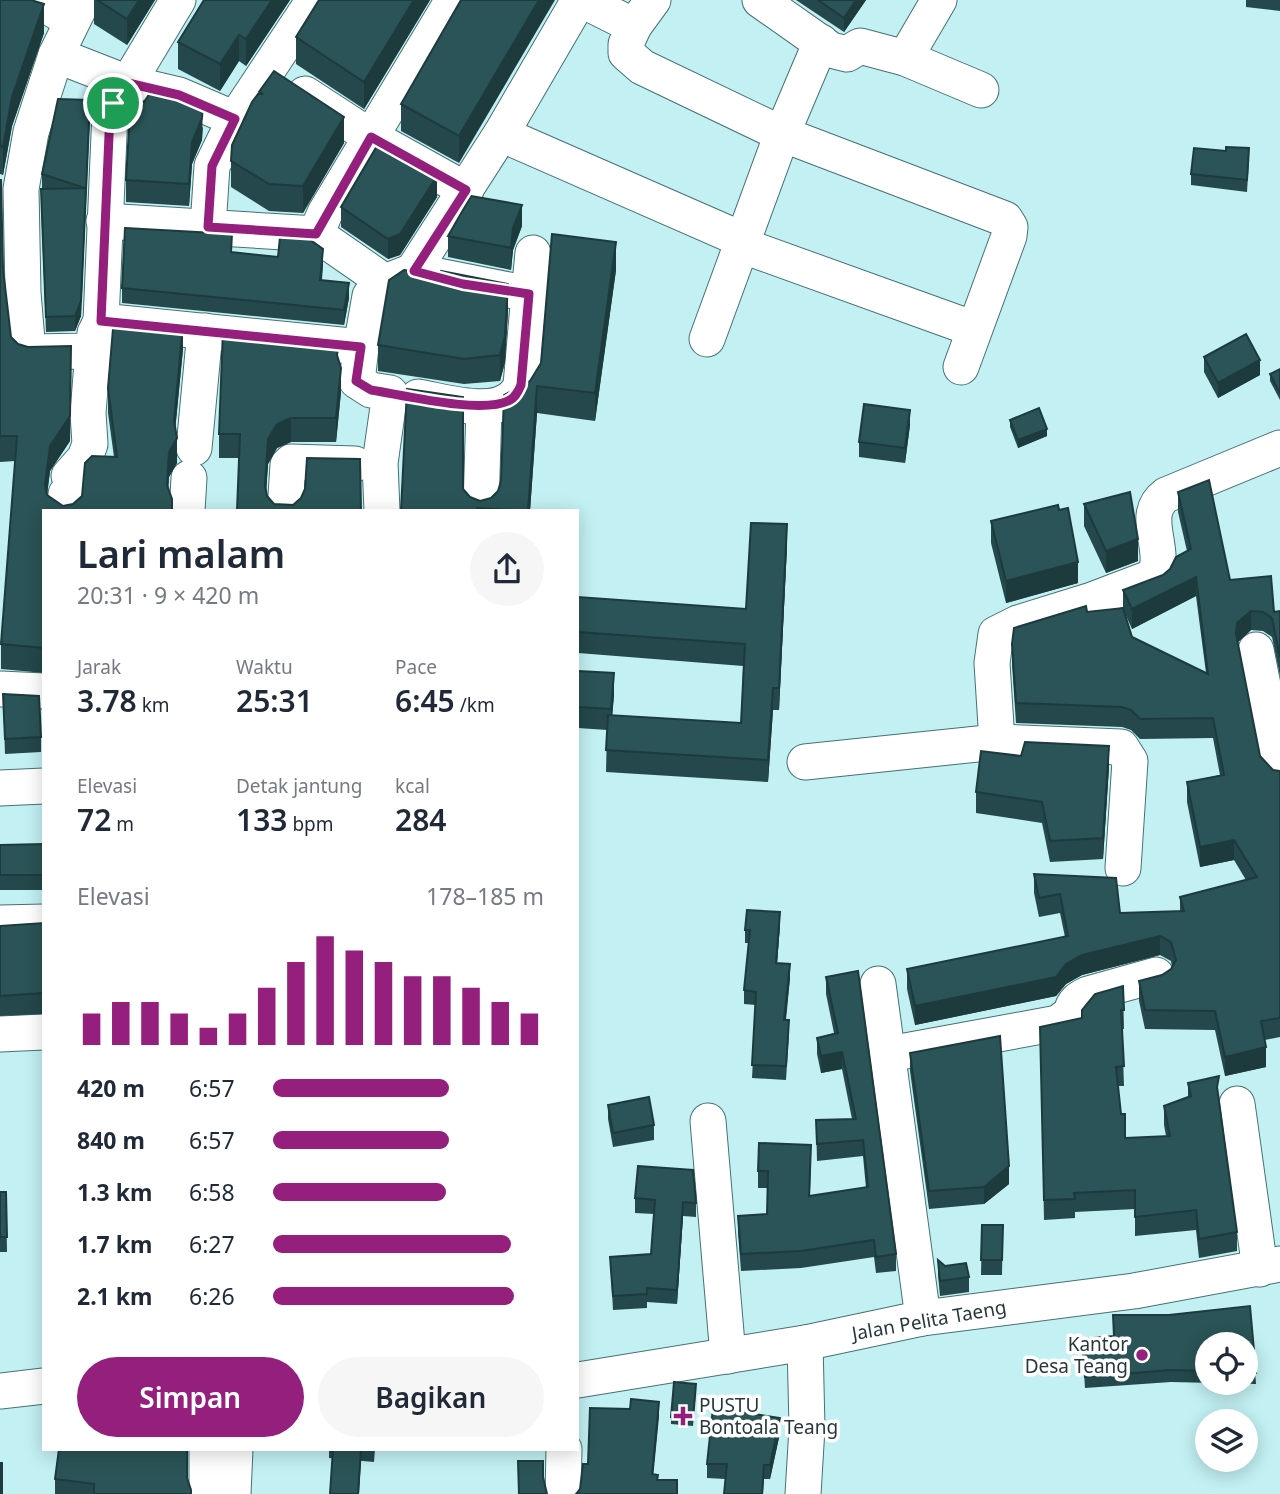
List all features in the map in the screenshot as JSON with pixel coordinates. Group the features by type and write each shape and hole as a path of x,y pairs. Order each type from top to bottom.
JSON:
{"street":[{"path":"37,0 78,10 56,55 11,189 14,352 97,336 205,331 361,347"},
{"path":"66,494 90,444 88,413 97,336 110,112 178,0"},
{"path":"208,227 212,166 235,119 270,71 314,0"},
{"path":"316,234 453,0"},
{"path":"533,253 520,388 511,400 484,407 371,390 356,381 370,296 399,277 466,190 580,0 644,13 626,44 632,60 782,134 1005,219 1010,227 1009,236 961,367"},
{"path":"760,0 808,22 842,54 852,52 860,46 905,58 981,90"},
{"path":"905,58 940,0"},
{"path":"707,339 782,134 808,22"},
{"path":"56,55 128,83 179,95 235,119"},
{"path":"270,71 371,137 466,190"},
{"path":"502,134 742,243 974,329"},
{"path":"103,221 316,234 399,277 529,294"},
{"path":"190,479 205,331"},
{"path":"382,509 380,464 390,393"},
{"path":"481,508 484,407"},
{"path":"997,742 992,663 996,634 1018,623 1102,597 1155,576 1158,557 1153,513 1156,502 1166,495 1280,448"},
{"path":"285,509 288,465 291,462 380,464"},
{"path":"1256,650 1279,767"},
{"path":"0,689 42,691"},
{"path":"805,762 997,742 1111,746 1127,752 1130,761 1123,868"},
{"path":"0,788 42,786"},
{"path":"0,923 42,922"},
{"path":"889,1054 1058,1023 1071,1013 1072,1005 1088,994 1156,975"},
{"path":"878,984 923,1318"},
{"path":"0,1034 42,1032"},
{"path":"1237,1104 1270,1267"},
{"path":"708,1121 728,1356"},
{"name":"Jalan Pelita Taeng","path":"579,1380 805,1343 923,1318 1133,1291 1270,1267"},
{"path":"803,1494 807,1428 805,1343"},
{"path":"0,1391 42,1386"},
{"path":"207,1494 208,1451"},
{"path":"233,1494 235,1451"},
{"path":"563,1494 564,1451"}],"building":[{"path":"0,0 31,0 44,4 12,97 3,147 0,146"},
{"path":"97,0 139,0 127,19"},
{"path":"204,0 272,0 246,39 239,35 220,64 178,42"},
{"path":"319,0 414,0 364,82 296,37"},
{"path":"461,0 539,0 459,136 401,104"},
{"path":"818,0 856,0 844,18"},
{"path":"274,71 344,117 303,186 269,184 231,161 232,145 252,102 258,94 263,94 259,92"},
{"path":"150,93 176,94 203,105 202,118 192,142 189,184 126,180 131,95 144,102"},
{"path":"58,99 90,100 81,301 75,316 46,317 41,189 85,188 42,174"},
{"path":"378,144 437,176 400,234 388,239 341,207"},
{"path":"1226,147 1249,148 1247,180 1191,174 1194,148 1226,151"},
{"path":"1,180 3,269 11,337 18,344 28,347 71,346 70,416 50,446 45,485 47,495 63,506 73,504 82,496 85,463 92,456 117,457 108,388 114,317 183,324 174,421 177,438 169,452 167,485 172,509 42,509 42,648 1,644 17,436 0,436"},
{"path":"471,196 522,205 513,228 511,248 448,236"},
{"path":"125,228 232,234 231,252 278,257 280,237 309,239 323,249 320,280 349,283 344,310 122,288"},
{"path":"552,234 616,242 595,393 537,386 528,509 401,509 407,389 463,397 463,489 470,497 480,501 491,498 498,491 501,481 504,395 530,381 541,363"},
{"path":"404,270 440,275 441,271 508,284 505,336 500,355 464,359 378,345 389,280"},
{"path":"223,329 339,341 337,355 341,368 336,418 291,418 277,424 268,439 265,486 267,496 274,504 293,505 301,498 305,489 307,458 360,459 361,509 237,509 240,434 219,434"},
{"path":"1246,334 1260,360 1218,383 1204,357"},
{"path":"1280,369 1280,393 1270,374"},
{"path":"864,404 910,410 905,448 859,442"},
{"path":"1039,408 1047,429 1018,440 1010,420"},
{"path":"1209,480 1230,580 1271,576 1274,612 1280,611 1280,657 1272,618 1263,612 1251,611 1237,623 1236,634 1260,756 1273,770 1280,771 1280,1018 1261,1021 1266,1047 1225,1057 1215,1011 1145,1010 1139,981 1162,975 1171,969 1176,960 1171,942 1160,936 1082,955 1066,964 1056,977 915,1006 907,969 1068,936 1060,894 1039,898 1034,874 1116,878 1120,913 1184,911 1180,897 1257,877 1234,840 1200,847 1187,782 1224,775 1213,718 1140,719 1131,710 1122,707 1016,703 1012,644 1014,628 1086,606 1087,612 1123,608 1132,637 1208,674 1196,577 1132,609 1123,590 1163,575 1170,569 1176,557 1191,549 1178,492"},
{"path":"1130,492 1138,539 1106,551 1084,504"},
{"path":"1058,505 1059,510 1068,508 1078,562 1006,581 991,521"},
{"path":"751,523 787,524 779,688 773,688 768,760 606,750 608,715 741,723 745,644 579,632 579,597 746,609"},
{"path":"579,671 614,673 611,709 579,707"},
{"path":"3,694 39,696 41,737 5,739"},
{"path":"1025,742 1109,746 1103,838 1050,841 1042,802 976,792 981,751 1021,756"},
{"path":"42,844 42,875 0,875 0,845"},
{"path":"747,910 780,912 776,963 790,964 784,1020 789,1020 786,1066 752,1065 756,992 744,990 750,930 745,930"},
{"path":"42,923 42,993 0,996 0,926"},
{"path":"858,971 896,1254 876,1257 874,1240 801,1251 741,1254 738,1216 767,1214 768,1171 758,1171 759,1143 811,1145 809,1196 868,1187 863,1140 817,1144 816,1120 856,1119 842,1052 821,1056 817,1038 838,1033 826,977"},
{"path":"1123,986 1124,1010 1121,1010 1124,1066 1116,1067 1121,1114 1125,1114 1125,1138 1170,1136 1164,1106 1191,1096 1188,1083 1219,1076 1217,1087 1237,1232 1199,1239 1196,1210 1135,1217 1135,1190 1074,1193 1075,1199 1044,1200 1040,1027 1082,1018 1082,1010 1095,994"},
{"path":"1000,1036 1009,1166 984,1187 929,1191 910,1053"},
{"path":"649,1097 654,1125 613,1133 608,1105"},
{"path":"638,1166 693,1170 696,1203 683,1202 677,1290 647,1288 647,1294 613,1296 610,1257 651,1254 655,1200 635,1198"},
{"path":"0,1192 6,1192 7,1237 0,1237"},
{"path":"982,1225 1003,1225 1002,1260 981,1260"},
{"path":"938,1260 945,1266 966,1263 969,1277 940,1281"},
{"path":"1250,1306 1252,1332 1195,1332 1195,1371 1085,1377 1082,1339 1114,1336 1113,1315 1169,1315"},
{"name":"PUSTU Bontoala Teang","path":"674,1382 696,1384 693,1419 671,1417"},
{"path":"631,1399 659,1402 652,1474 658,1475 657,1480 677,1480 677,1494 576,1494 580,1489 583,1464 588,1464 590,1408 630,1409"},
{"path":"713,1408 780,1418 770,1465 764,1465 762,1494 724,1494 727,1464 707,1464"},
{"path":"59,1451 187,1451 187,1478 191,1494 94,1494 94,1484 55,1479"},
{"path":"333,1451 361,1451 358,1494 330,1494"},
{"path":"518,1461 543,1461 547,1494 519,1494"},
{"path":"2,1463 2,1494 0,1494"}],"place":[{"name":"Kantor Desa Teang","path":"1142,1355"},
{"name":"PUSTU Bontoala Teang","path":"683,1416"}],"route":[{"path":"128,83 179,95 235,119 212,166 208,227 267,233 316,234 325,213 371,137 466,190 414,271 463,284 529,294 521,385 516,396 507,402 484,407 371,390 356,381 361,347 101,321 103,221 110,112 113,103 128,83"}]}
